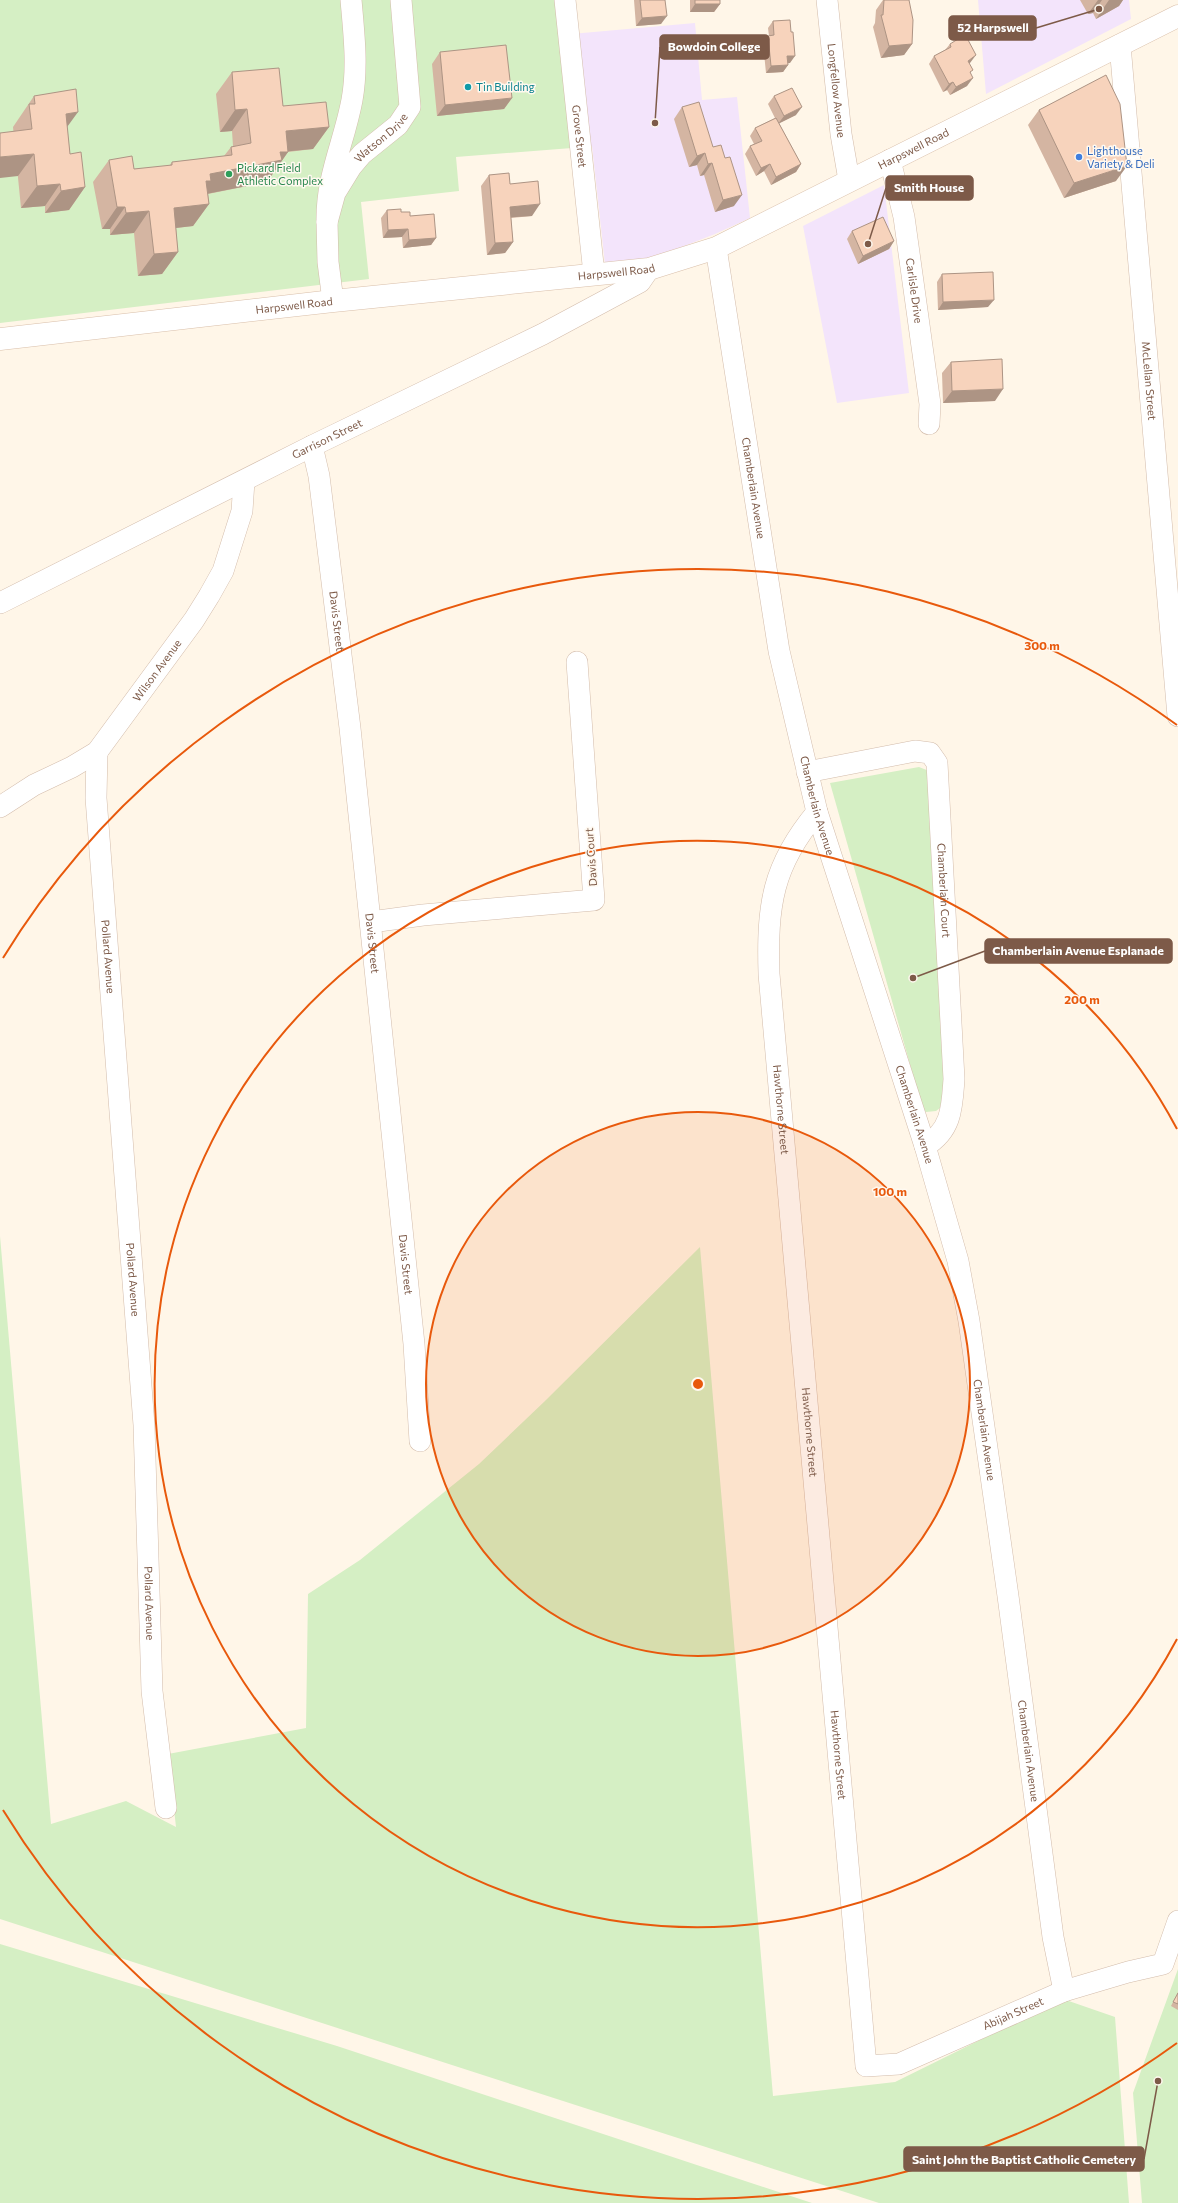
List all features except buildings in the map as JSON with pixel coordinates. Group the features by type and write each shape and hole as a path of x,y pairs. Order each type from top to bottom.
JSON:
{"main road":[{"name":"Harpswell Road","path":"0,339 333,301 649,269 716,248 1178,16"}],"street":[{"name":"Watson Drive","path":"333,301 328,262 328,189 352,101 355,81 356,61 351,0"},
{"name":"Watson Drive","path":"327,222 336,193 351,167 362,154 398,125 410,107 401,0"},
{"name":"Grove Street","path":"565,0 594,274"},
{"name":"Longfellow Avenue","path":"827,0 841,134 850,180"},
{"name":"McLellan Street","path":"1120,45 1178,716"},
{"name":"Carlisle Drive","path":"890,160 904,217 930,404 929,424"},
{"name":"Chamberlain Avenue","path":"716,248 779,650 807,772 817,812 925,1146 958,1261 969,1321 1053,1937 1064,1991"},
{"name":"Garrison Street","path":"0,603 312,446 561,324 640,282 649,269"},
{"name":"Davis Street","path":"312,446 319,476 331,568 371,922 414,1344 420,1441"},
{"name":"Wilson Avenue","path":"0,806 97,752 194,620 209,596 223,570 238,526 242,511 244,481"},
{"name":"Davis Court","path":"371,922 423,915 594,900 577,662"},
{"name":"Chamberlain Court","path":"807,772 915,751 930,753 937,763 954,1079 952,1107 946,1126 938,1138 925,1146"},
{"name":"Pollard Avenue","path":"97,752 96,798 144,1425 152,1691 166,1808"},
{"name":"Hawthorne Street","path":"817,812 797,836 777,877 770,904 769,966 866,2066"},
{"name":"Abijah Street","path":"866,2066 899,2064 1064,1991 1128,1972 1163,1964 1178,1921"}],"shaded area":[{"path":"978,0 1129,0 1131,19 986,94"},
{"path":"695,23 702,100 737,97 750,218 715,234 661,255 637,261 605,264 592,146 572,148 560,35"},
{"path":"884,185 909,393 837,403 803,226"}],"green space":[{"name":"Pickard Field Athletic Complex","path":"0,0 557,0 572,148 456,157 459,191 361,202 369,279 0,323"},
{"path":"919,767 929,771 947,1075 940,1108 936,1111 926,1112 923,1110 830,783"},
{"path":"0,1236 51,1824 126,1801 176,1827 168,1754 306,1728 308,1594 360,1560 479,1464 545,1401 700,1247 773,2096 895,2082 1063,1999 1115,2017 1129,2203 879,2203 0,1919"},
{"path":"0,1944 337,2046 812,2203 0,2203"},
{"path":"1178,1969 1178,2203 1142,2203 1133,2093"}],"place":[{"name":"52 Harpswell","path":"1099,9"},
{"name":"Tin Building","path":"468,87"},
{"name":"Bowdoin College","path":"655,123"},
{"name":"Lighthouse Variety & Deli","path":"1079,157"},
{"name":"Pickard Field Athletic Complex","path":"229,174"},
{"name":"Smith House","path":"868,244"},
{"name":"Chamberlain Avenue Esplanade","path":"913,978"},
{"name":"Saint John the Baptist Catholic Cemetery","path":"1158,2081"}]}
